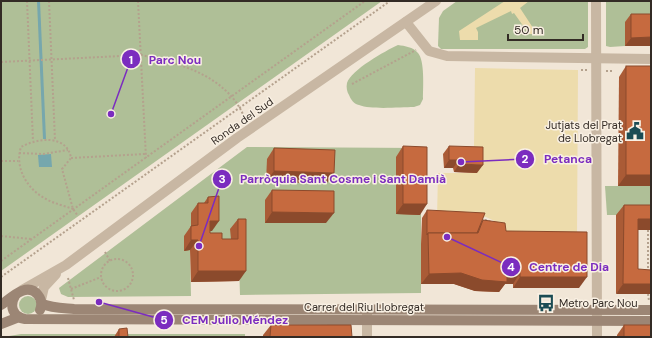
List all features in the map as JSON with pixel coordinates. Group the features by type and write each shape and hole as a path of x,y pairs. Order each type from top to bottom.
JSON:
{"street":[{"name":"Ronda del Sud","path":"1,306 19,293 66,265 237,138 436,1"},
{"path":"596,1 596,337"},
{"path":"406,22 429,51 447,56 651,59"},
{"name":"Ronda del Sud","path":"41,302 44,287 66,265"},
{"path":"1,324 25,318 37,315 41,308 41,302 36,293 32,290 19,293 13,300 12,309 14,313 25,318"},
{"name":"Carrer del Riu Llobregat","path":"41,302 48,306 68,309 651,321"},
{"name":"Carrer del Riu Llobregat","path":"25,318 367,315 597,310 650,306"},
{"path":"367,315 367,337"}],"path":[{"path":"27,1 34,141"},
{"path":"49,1 55,140"},
{"path":"138,1 146,158"},
{"path":"1,260 365,1"},
{"path":"1,277 390,1"},
{"path":"352,84 424,46"},
{"path":"1,62 141,55 181,65 201,74 232,96 245,119"},
{"path":"71,158 66,146 61,142 55,140 34,141 21,147 18,161 23,176 38,194 47,200 73,209"},
{"path":"19,153 48,154 68,150"},
{"path":"78,216 73,209 62,169 71,158 146,154"},
{"path":"1,161 18,161"},
{"path":"480,219 486,219 494,222"},
{"path":"648,230 648,273"},
{"path":"1,236 32,239"},
{"path":"105,252 110,261"},
{"path":"118,259 124,260 128,263 133,272 130,286 126,289 118,291 110,290 106,287 101,277 104,266 110,261 118,259"},
{"path":"71,289 101,277"},
{"path":"68,278 74,300"},
{"path":"118,291 118,296"},
{"path":"648,294 650,306"}],"green space":[{"path":"1,1 382,1 1,271"},
{"path":"457,1 588,1 588,47 585,49 441,49 438,46 439,18 443,11"},
{"path":"606,1 651,1 651,22 625,46 606,46"},
{"path":"398,45 414,49 418,53 422,62 423,99 420,105 414,107 378,108 365,107 354,103 347,89 347,83 350,78 369,61"},
{"path":"247,147 421,148 421,293 240,295 238,229 231,249 202,231 212,231 212,207 191,236 184,250 190,250 191,296 68,297 61,294 59,288"},
{"path":"605,186 651,186 651,215 607,215"},
{"path":"28,296 34,299 37,305 34,311 28,314 22,311 19,305 22,299"},
{"path":"21,334 245,334 245,337 3,337"}],"sand":[{"path":"505,1 529,1 520,8 537,34 529,34 511,11 476,28 478,32 478,40 460,40 459,31"},
{"path":"475,68 578,70 577,238 501,237 501,224 486,217 437,218 438,173 477,173 478,155 474,147"}],"water":[{"path":"37,1 40,1 46,139 43,139"},
{"path":"51,154 52,167 39,167 38,155"}],"building":[{"path":"631,14 651,14 651,37 631,38"},
{"name":"Jutjats del Prat de Llobregat","path":"626,66 651,66 651,175 626,175"},
{"path":"403,146 427,147 427,204 403,204"},
{"path":"449,146 483,147 483,165 459,164 459,160 449,160"},
{"path":"274,148 335,150 334,173 274,171"},
{"path":"272,190 334,191 334,213 272,212"},
{"path":"219,196 219,221 210,221 210,233 222,233 222,239 238,239 238,219 246,219 246,271 198,271 198,240 191,240 191,226 198,225 198,203 208,203 208,197"},
{"path":"624,205 651,205 651,219 638,219 638,269 651,270 651,284 623,284"},
{"path":"427,210 485,213 477,233 428,233 427,235"},
{"path":"483,220 505,223 506,231 587,232 587,277 520,277 520,273 507,274 507,282 482,280 461,273 429,274 428,233 478,233"},
{"path":"271,325 351,325 352,337 270,337"},
{"path":"624,325 651,325 651,337 624,337"},
{"path":"127,328 128,337 119,337 119,329"}],"place":[{"name":"Parc Nou","path":"111,114"},
{"name":"Jutjats del Prat de Llobregat","path":"635,131"},
{"name":"Petanca","path":"461,162"},
{"name":"Centre de Dia","path":"447,237"},
{"name":"Parròquia Sant Cosme i Sant Damià","path":"199,246"},
{"name":"CEM Julio Méndez","path":"99,302"},
{"name":"Metro Parc Nou","path":"546,303"}]}
